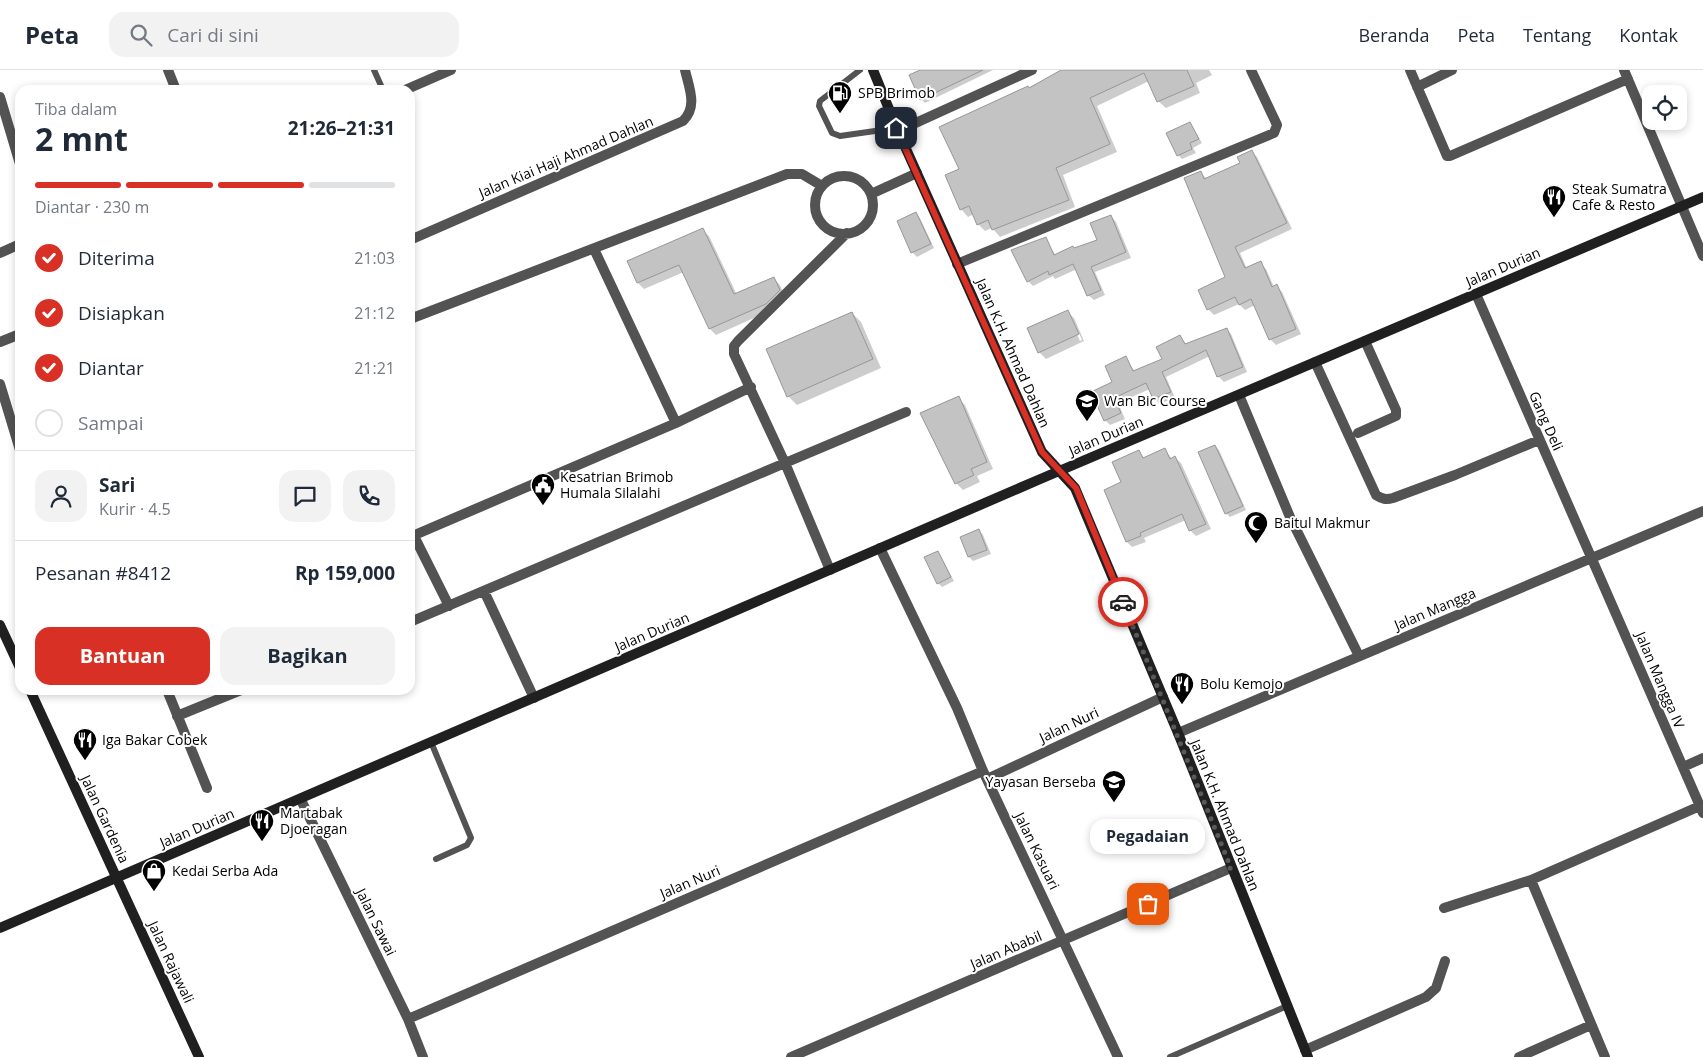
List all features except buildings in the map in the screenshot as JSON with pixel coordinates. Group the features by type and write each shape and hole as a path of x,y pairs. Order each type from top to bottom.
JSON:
{"main road":[{"name":"Jalan K.H. Ahmad Dahlan","path":"872,70 1042,452 1076,488 1178,733 1306,1053"},
{"name":"Jalan Durian","path":"0,928 1059,471 1703,197"},
{"path":"0,625 15,657"},
{"name":"Jalan Gardenia","path":"32,695 117,878"},
{"name":"Jalan Rajawali","path":"117,878 199,1057"}],"street":[{"path":"168,70 174,85"},
{"path":"415,86 451,70"},
{"name":"Jalan Kiai Haji Ahmad Dahlan","path":"415,238 683,121 690,115 693,104 685,70"},
{"path":"897,129 1032,70"},
{"path":"957,264 1274,133 1277,125 1251,70"},
{"path":"1410,70 1447,156 1626,75 1703,256"},
{"path":"1417,87 1452,70"},
{"path":"0,97 15,147"},
{"path":"870,194 917,173"},
{"path":"415,317 787,174 802,174 822,186"},
{"path":"830,570 785,463 734,354 734,346 847,234 860,229 869,219 873,207 870,194 858,180 848,176 838,177 822,186 816,198 817,216 829,230 847,234"},
{"path":"0,253 15,246"},
{"path":"594,249 676,422"},
{"name":"Gang Deli","path":"1476,294 1592,558"},
{"path":"0,342 15,336"},
{"path":"1358,433 1396,416 1396,410 1365,341"},
{"path":"1315,362 1376,495 1380,498 1387,500 1393,498 1455,475 1539,440"},
{"path":"0,384 15,434"},
{"path":"415,535 676,422 751,387"},
{"path":"1239,395 1290,517 1359,656"},
{"path":"415,620 906,412"},
{"name":"Jalan Mangga","path":"1178,733 1703,511"},
{"path":"415,542 449,606"},
{"name":"Jalan Kasuari","path":"880,548 957,708 985,775 1118,1057"},
{"name":"Jalan Mangga IV","path":"1592,558 1701,810"},
{"path":"484,591 534,698"},
{"path":"169,695 208,788"},
{"path":"178,716 229,695"},
{"name":"Jalan Nuri","path":"408,1019 985,775 1163,697"},
{"path":"1682,767 1703,758"},
{"name":"Jalan Sawai","path":"300,800 408,1019 423,1057"},
{"path":"1444,908 1530,880 1701,810"},
{"name":"Jalan Ababil","path":"791,1057 1231,868"},
{"path":"1530,880 1605,1057"},
{"path":"1306,1053 1426,997 1436,988 1445,961"},
{"path":"1518,1057 1591,1025"}],"lane":[{"path":"374,70 381,85"},
{"path":"860,70 820,101 819,106 832,133 840,136 897,129"},
{"path":"431,742 471,838 467,844 436,858"},
{"path":"1170,1057 1287,1006"}],"way so far":[{"path":"1123,602 1178,733 1231,868 1148,904"}],"place":[{"name":"SPB Brimob","path":"840,114"},
{"name":"Steak Sumatra Cafe & Resto","path":"1554,218"},
{"name":"Wan Bic Course","path":"1087,422"},
{"name":"Kesatrian Brimob Humala Silalahi","path":"543,506"},
{"name":"Baitul Makmur","path":"1256,544"},
{"name":"Bolu Kemojo","path":"1182,705"},
{"name":"Iga Bakar Cobek","path":"85,761"},
{"name":"Yayasan Berseba","path":"1114,803"},
{"name":"Martabak Djoeragan","path":"262,842"},
{"name":"Kedai Serba Ada","path":"154,892"},
{"name":"Pegadaian","path":"1148,904"}],"route":[{"path":"896,128 1042,452 1076,488 1123,602"}]}
